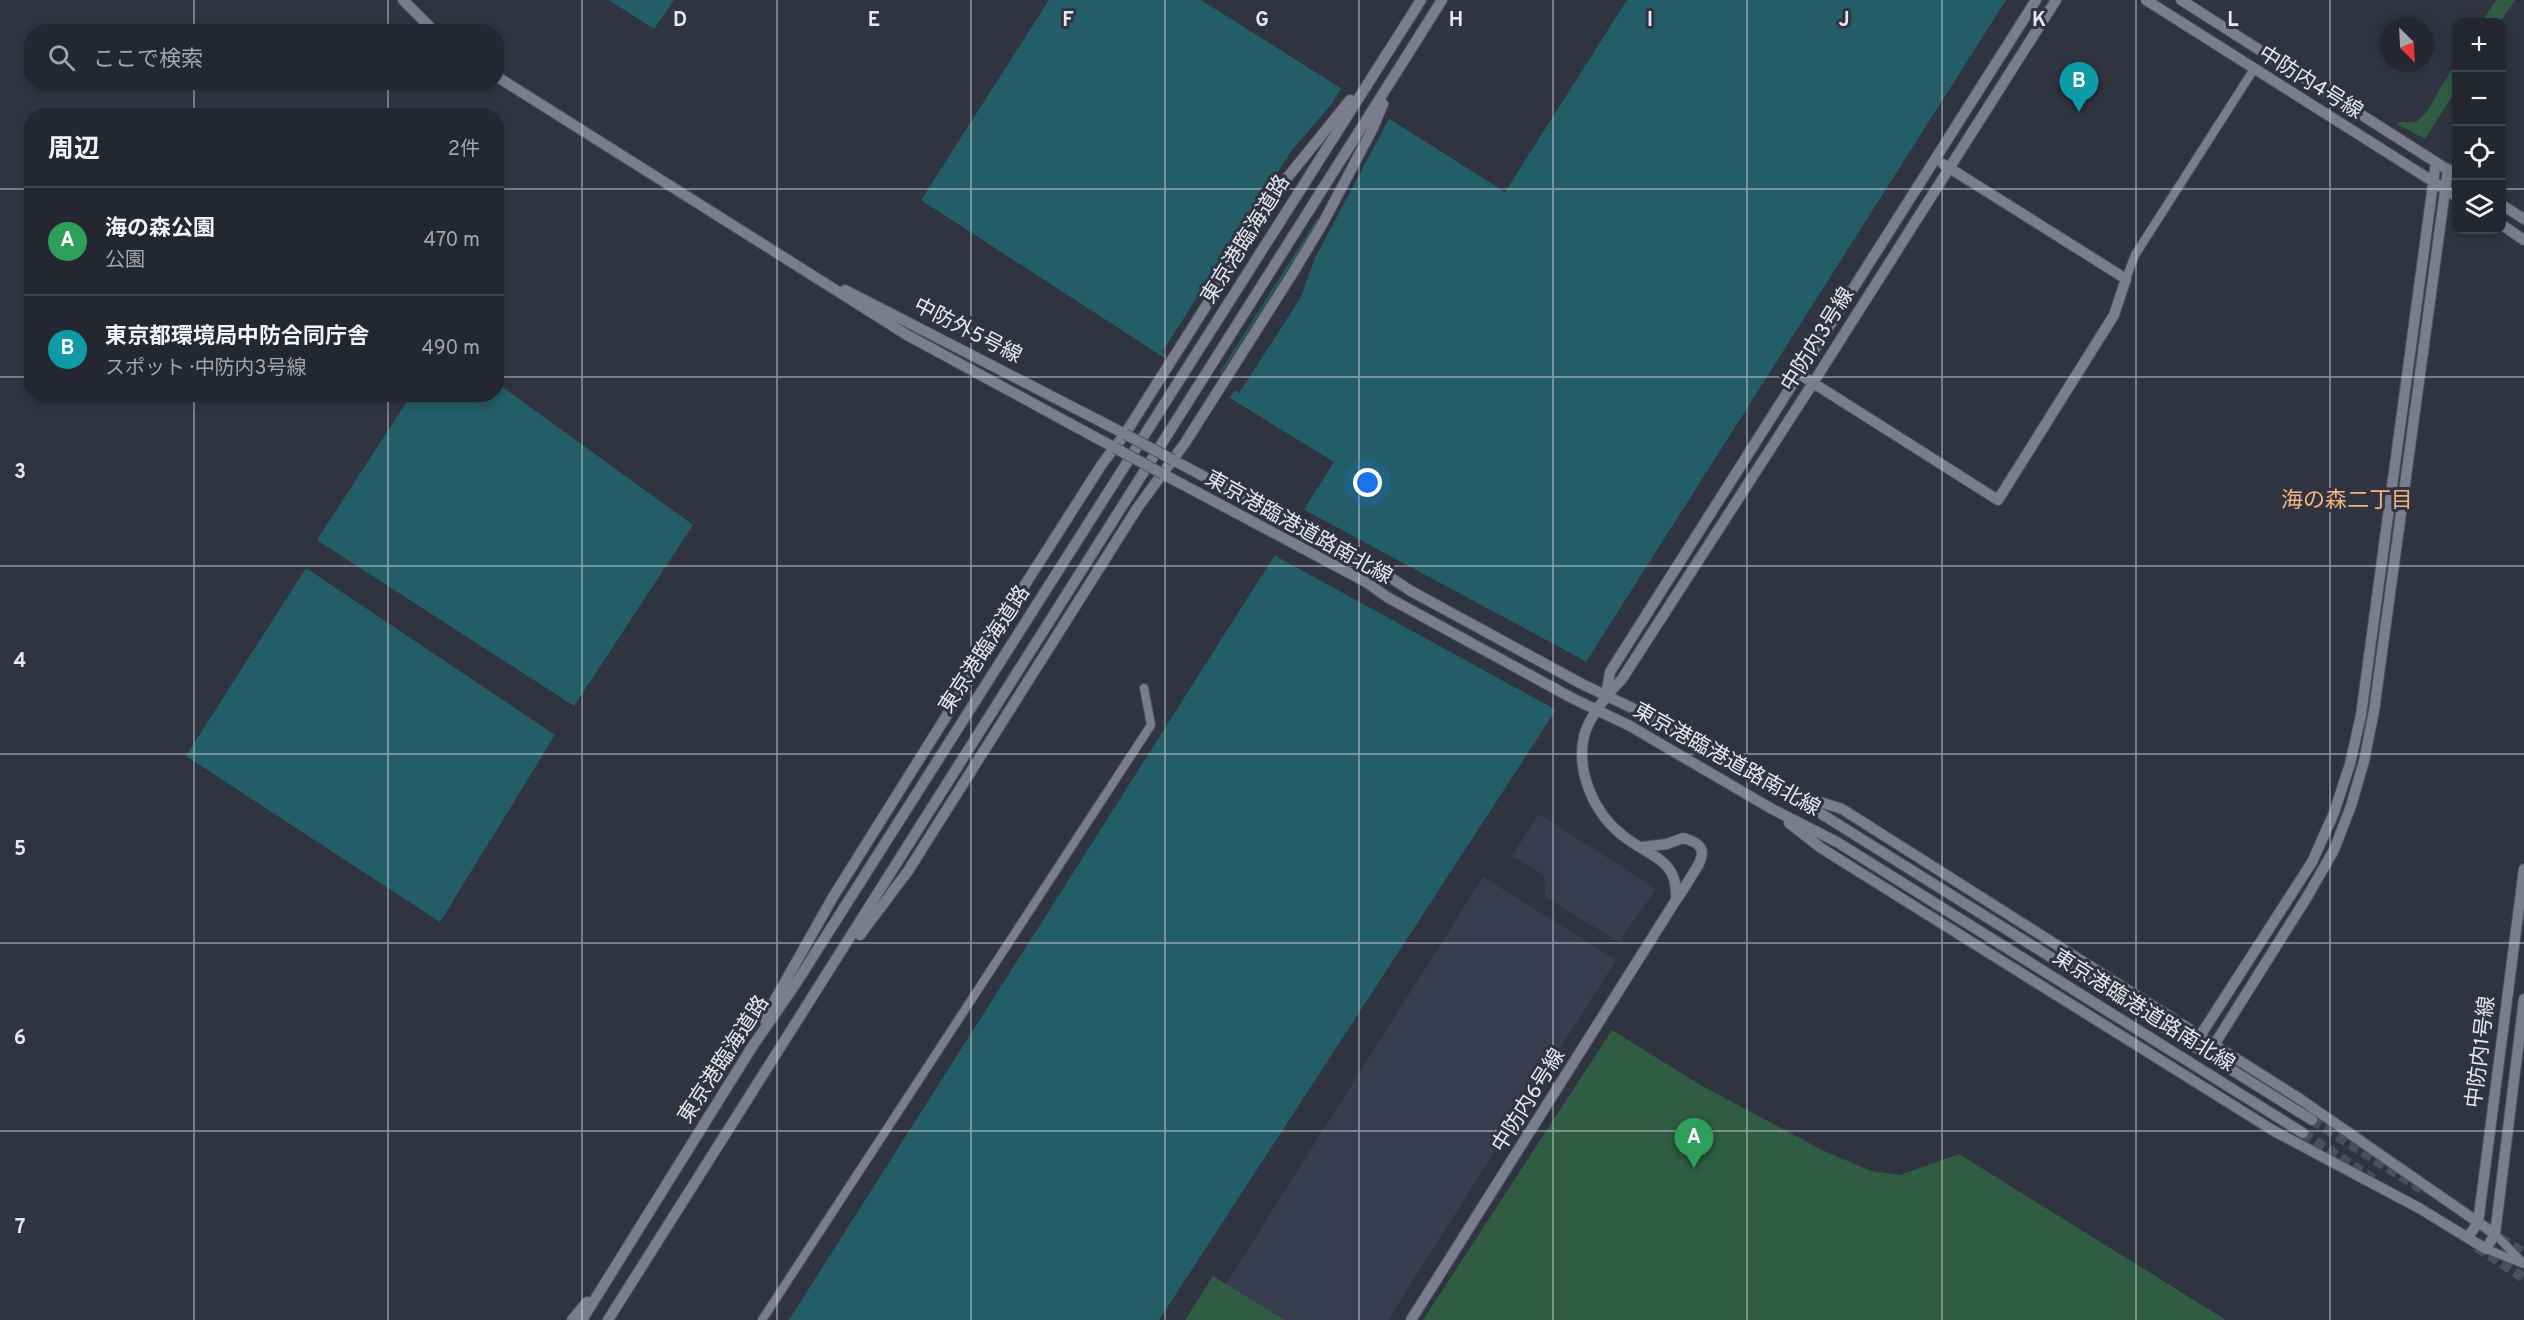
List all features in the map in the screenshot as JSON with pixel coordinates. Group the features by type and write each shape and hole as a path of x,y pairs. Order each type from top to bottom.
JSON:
{"street":[{"path":"404,0 427,24"},
{"name":"東京港臨海道路","path":"582,1320 752,1047 794,988 1421,0"},
{"name":"東京港臨海道路","path":"611,1317 1442,0"},
{"name":"中防内3号線","path":"1598,711 1606,695 1610,672 2036,0"},
{"name":"中防内3号線","path":"1606,695 1622,679 1813,383 2055,0"},
{"name":"中防内4号線","path":"2146,0 2452,193"},
{"name":"中防内4号線","path":"2181,0 2452,172"},
{"path":"1799,374 1998,500 2114,315 2135,255 2254,69"},
{"path":"809,1003 908,871 1138,507 1173,460 1323,223 1373,128 1397,72"},
{"path":"752,1047 763,1021 833,897 947,715 996,630 1125,434 1287,178 1372,75"},
{"name":"中防外5号線","path":"504,81 907,335 1115,447"},
{"path":"1935,159 2126,279"},
{"path":"2200,1036 2312,862 2334,813 2350,764 2361,715 2436,162"},
{"path":"2214,1045 2334,850 2351,806 2364,761 2374,711 2445,189 2452,172"},
{"path":"2506,207 2524,219"},
{"path":"2506,228 2524,240"},
{"name":"中防外5号線","path":"791,263 1125,434"},
{"name":"東京港臨港道路南北線","path":"1125,434 1376,568 1411,591 1580,683 1783,790 2312,1120"},
{"name":"東京港臨港道路南北線","path":"1115,447 1366,582 1387,597 1572,698 1630,726 1772,809 1837,842 2303,1133"},
{"path":"762,1320 1151,725 1144,688"},
{"path":"1598,711 1587,729 1584,742 1583,763 1590,791 1610,825 1628,840 1663,861 1672,872 1676,880 1676,900"},
{"path":"1783,790 1842,809 2200,1036 2355,1136 2495,1234 2523,1263"},
{"path":"1772,809 1821,848 2274,1131 2419,1208 2486,1249 2523,1263"},
{"name":"中防内6号線","path":"1411,1320 1692,878 1693,873 1702,864 1703,856 1697,844 1691,840 1683,838 1667,844 1642,847"},
{"name":"中防内1号線","path":"2468,1237 2478,1223 2524,869"},
{"path":"1672,872 1680,876 1693,873"},
{"name":"中防内1号線","path":"2486,1249 2495,1234 2524,999"},
{"path":"572,1320 603,1284"}],"shaded area":[{"path":"609,0 674,0 654,29"},
{"path":"1049,0 1201,0 1505,192 1627,0 2006,0 1539,736 1159,1320 789,1320 1334,462 1160,355 921,200"},
{"path":"504,388 693,525 574,706 317,540 406,402 504,402"},
{"path":"306,568 555,735 440,922 186,756"},
{"path":"1539,814 1656,889 1619,942 1545,897 1544,875 1512,856"},
{"path":"1483,877 1616,960 1388,1320 1285,1320 1226,1284"}],"green space":[{"path":"2496,0 2515,0 2503,18 2485,18"},
{"path":"2452,69 2452,96 2425,139 2397,124 2416,122 2426,113"},
{"path":"1612,1030 1702,1086 1822,1150 1871,1171 1900,1175 1959,1154 2226,1320 1423,1320"},
{"path":"1213,1276 1285,1320 1185,1320"}],"pier":[{"path":"1342,87 1390,117 1315,258 1300,299 1239,393 1235,390 1228,400 1164,361 1167,356 1162,352 1292,150 1331,105","holes":["1317,219 1319,220 1221,374 1220,372"]},
{"path":"1301,508 1589,663 1558,711 1272,554"}],"tunnel":[{"path":"2312,1120 2423,1190"},
{"path":"2303,1133 2373,1179"},
{"path":"2500,1238 2524,1253"},
{"path":"2477,1247 2524,1278"}],"place":[{"name":"東京都環境局中防合同庁舎","path":"2079,112"},
{"name":"海の森公園","path":"1694,1168"}],"district":[{"name":"海の森二丁目","path":"2347,499"}]}
